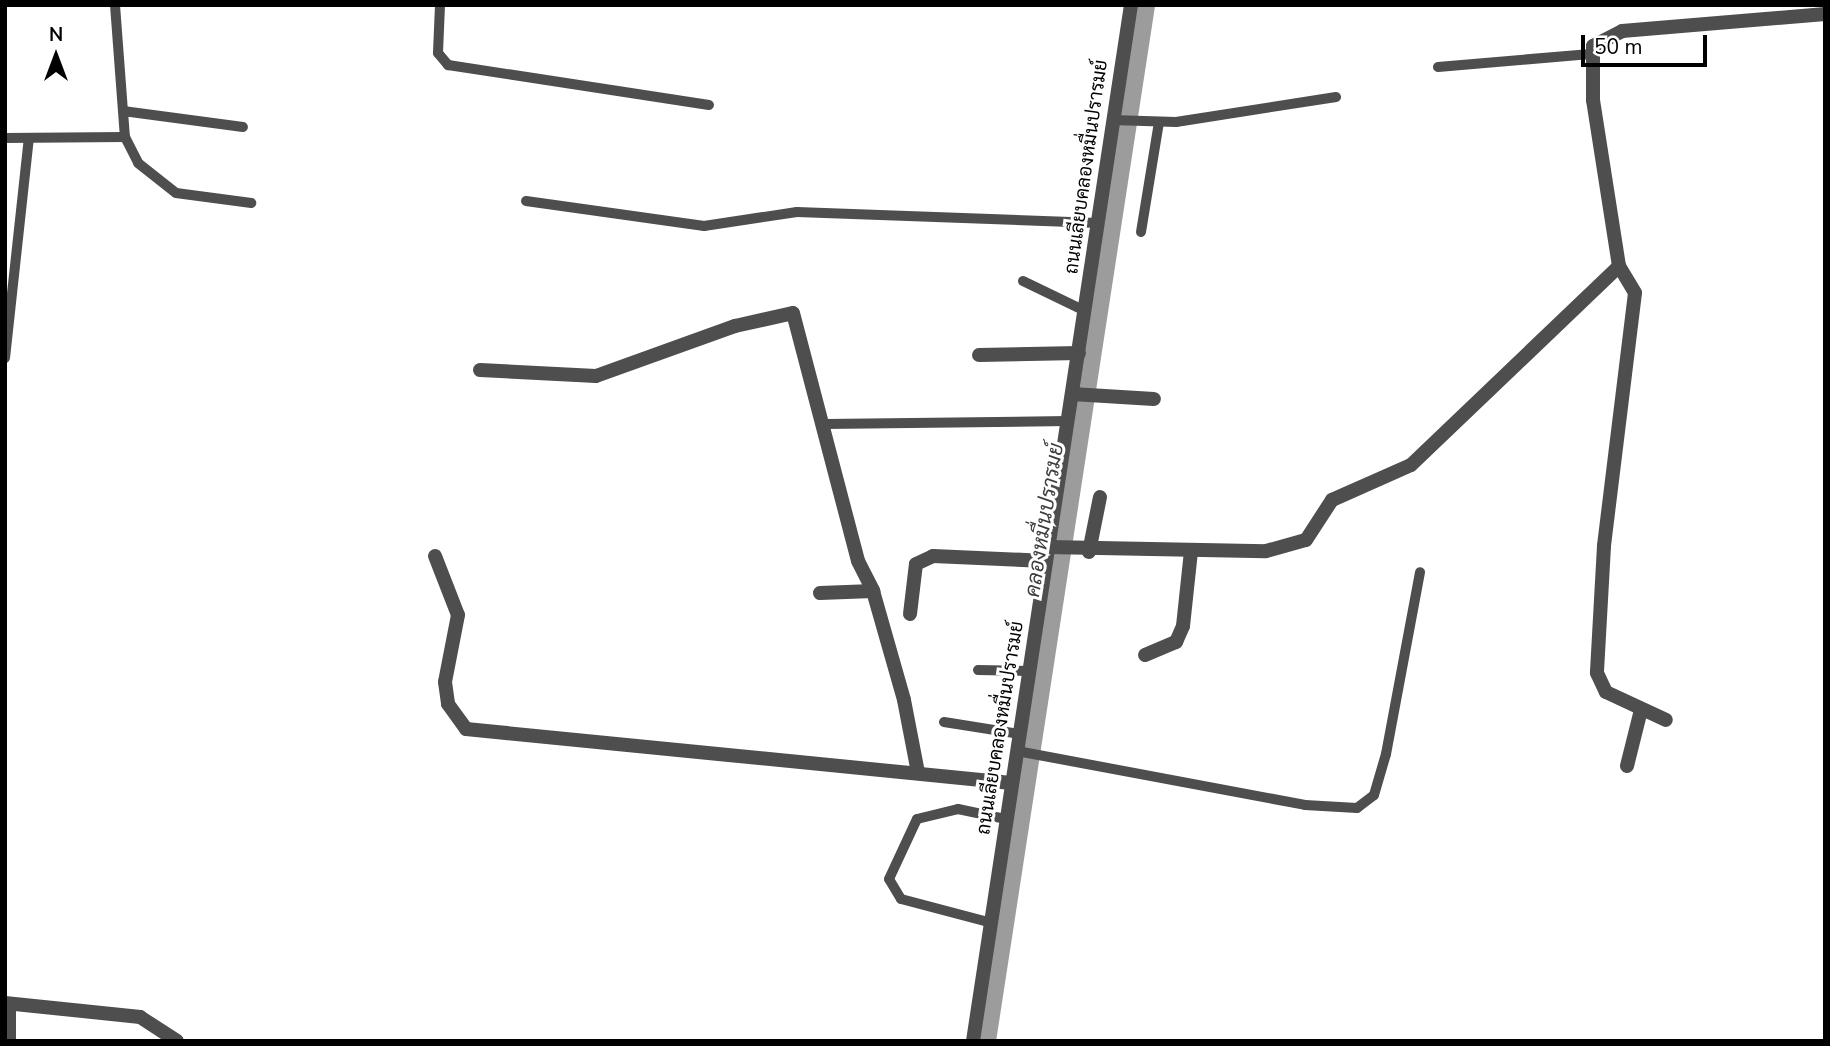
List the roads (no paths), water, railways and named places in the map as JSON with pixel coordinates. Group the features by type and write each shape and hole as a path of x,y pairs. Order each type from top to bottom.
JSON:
{"street":[{"name":"ถนนเลียบคลองหมื่นปรารมย์","path":"973,1041 1005,819 1051,552 1068,421 1085,395 1079,353 1098,223 1117,121 1131,5"},
{"path":"1666,720 1606,692 1597,673 1604,546 1635,293 1619,266 1590,54 1604,36 1622,32 1825,14"},
{"path":"910,614 916,564 933,556 1051,552 1266,551 1306,540 1332,500 1411,465 1619,266"},
{"path":"480,370 596,376 789,312 797,317 858,561 873,591 918,773"},
{"path":"979,355 1079,353"},
{"path":"1085,395 1154,399"},
{"path":"1084,552 1100,496"},
{"path":"1145,655 1176,642 1184,625 1191,551"},
{"path":"435,556 458,615 445,682 448,704 466,729 737,760 918,773 1011,783"},
{"path":"820,593 873,591"},
{"path":"1627,766 1641,710"},
{"path":"9,1041 8,1012 139,1017 177,1041"}],"lane":[{"path":"114,5 125,137 138,163 168,189 251,203"},
{"path":"440,5 438,53 449,65 709,105"},
{"path":"1438,67 1590,54"},
{"path":"1117,121 1159,122 1336,97"},
{"path":"123,111 243,127"},
{"path":"1141,232 1159,122"},
{"path":"5,138 125,137"},
{"path":"5,358 29,138"},
{"path":"526,201 704,226 797,212 1098,223"},
{"path":"1023,281 1085,311"},
{"path":"825,424 1068,421"},
{"path":"1017,751 1305,805 1357,808 1374,795 1386,754 1420,572"},
{"path":"978,670 1030,671"},
{"path":"944,722 1020,734"},
{"path":"992,923 901,899 889,879 917,819 958,809 1005,819"}],"waterway":[{"name":"คลองหมื่นปรารมย์","path":"987,1041 1146,5"}]}
